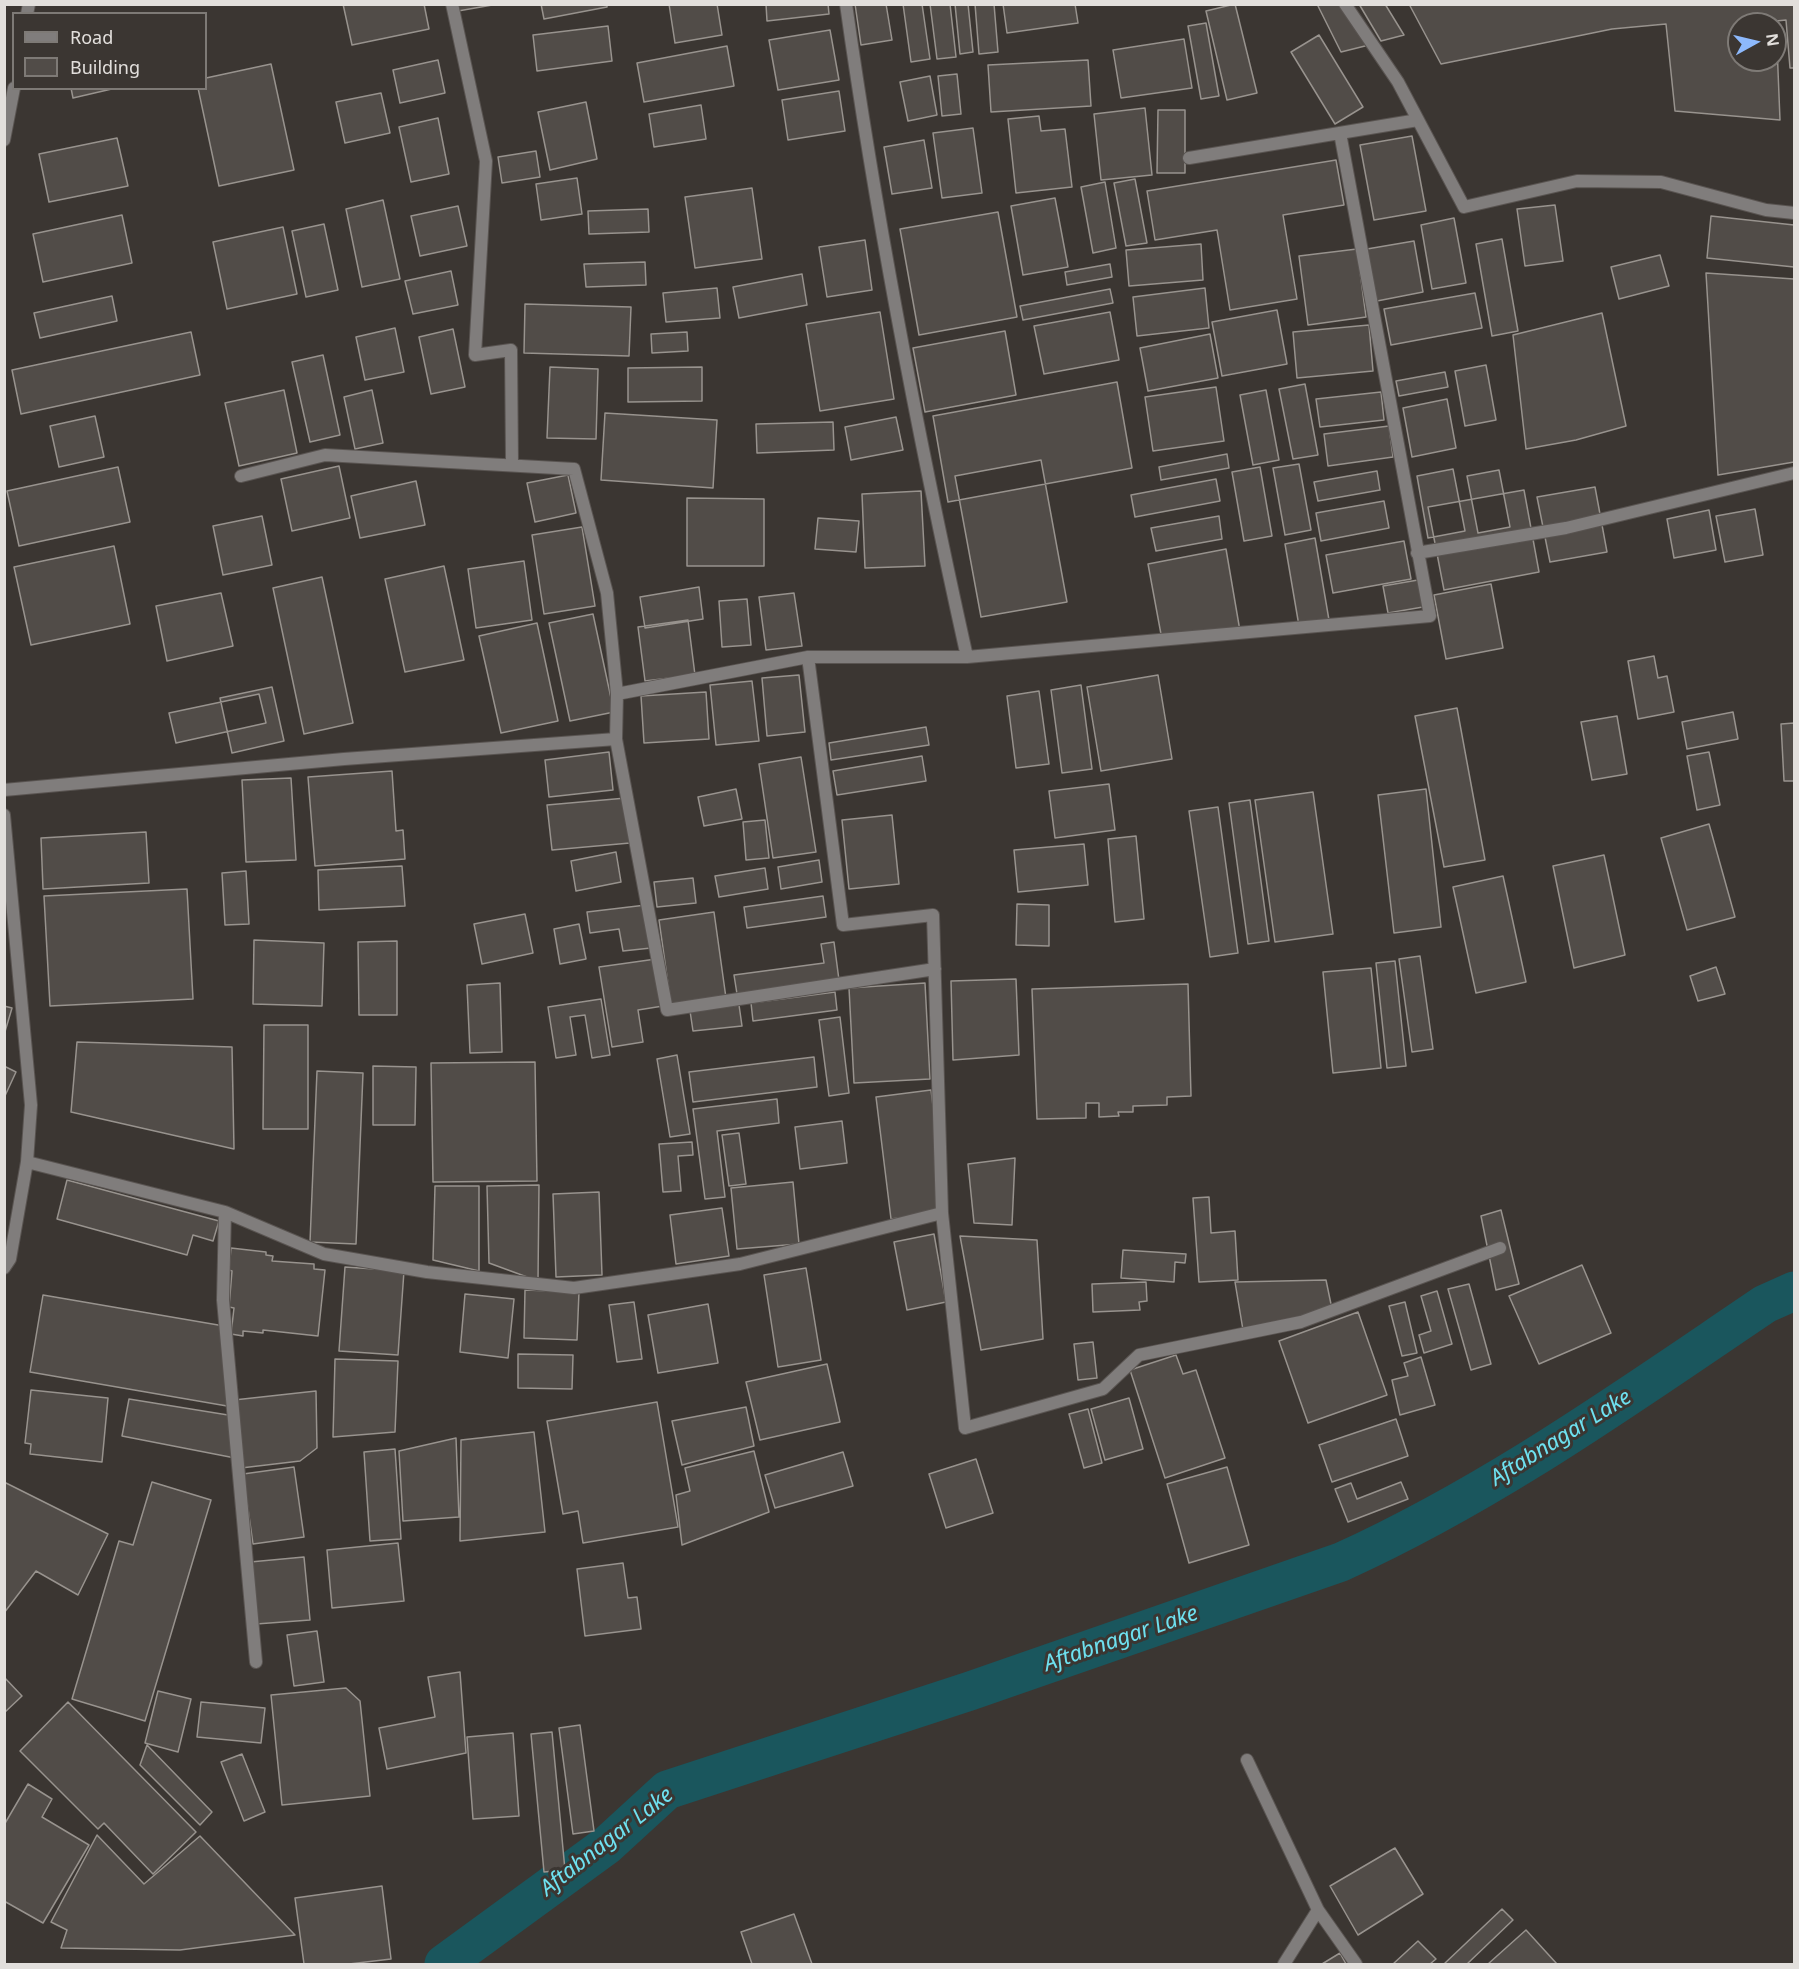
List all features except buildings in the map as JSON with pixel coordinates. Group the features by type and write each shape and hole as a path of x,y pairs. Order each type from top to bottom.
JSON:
{"street":[{"path":"452,4 486,161 476,355 511,350 512,463"},
{"path":"846,4 869,168 916,423 967,657"},
{"path":"1345,4 1398,82 1464,207 1577,181 1661,183 1767,210 1794,213"},
{"path":"4,140 14,90"},
{"path":"1190,159 1418,120"},
{"path":"617,694 808,657 967,657 1430,616 1340,133"},
{"path":"241,476 325,455 512,463 574,469 608,593 617,694 616,739 667,1010 935,969"},
{"path":"1417,552 1566,528 1794,473"},
{"path":"808,657 843,925 933,915 942,1213 965,1428 1103,1389 1139,1355 1301,1322 1500,1248"},
{"path":"4,790 344,759 616,739"},
{"path":"4,816 31,1106 27,1162 10,1259 4,1268"},
{"path":"27,1162 225,1212 324,1254 427,1272 574,1288 740,1264 942,1213"},
{"path":"225,1212 224,1311 256,1662"},
{"path":"1247,1760 1318,1910 1356,1965"},
{"path":"1284,1965 1318,1910"}],"waterway":[{"name":"Aftabnagar Lake","path":"444,1964 607,1845 667,1790 970,1691 1341,1562 1397,1535 1506,1475 1765,1304 1794,1291"}]}
